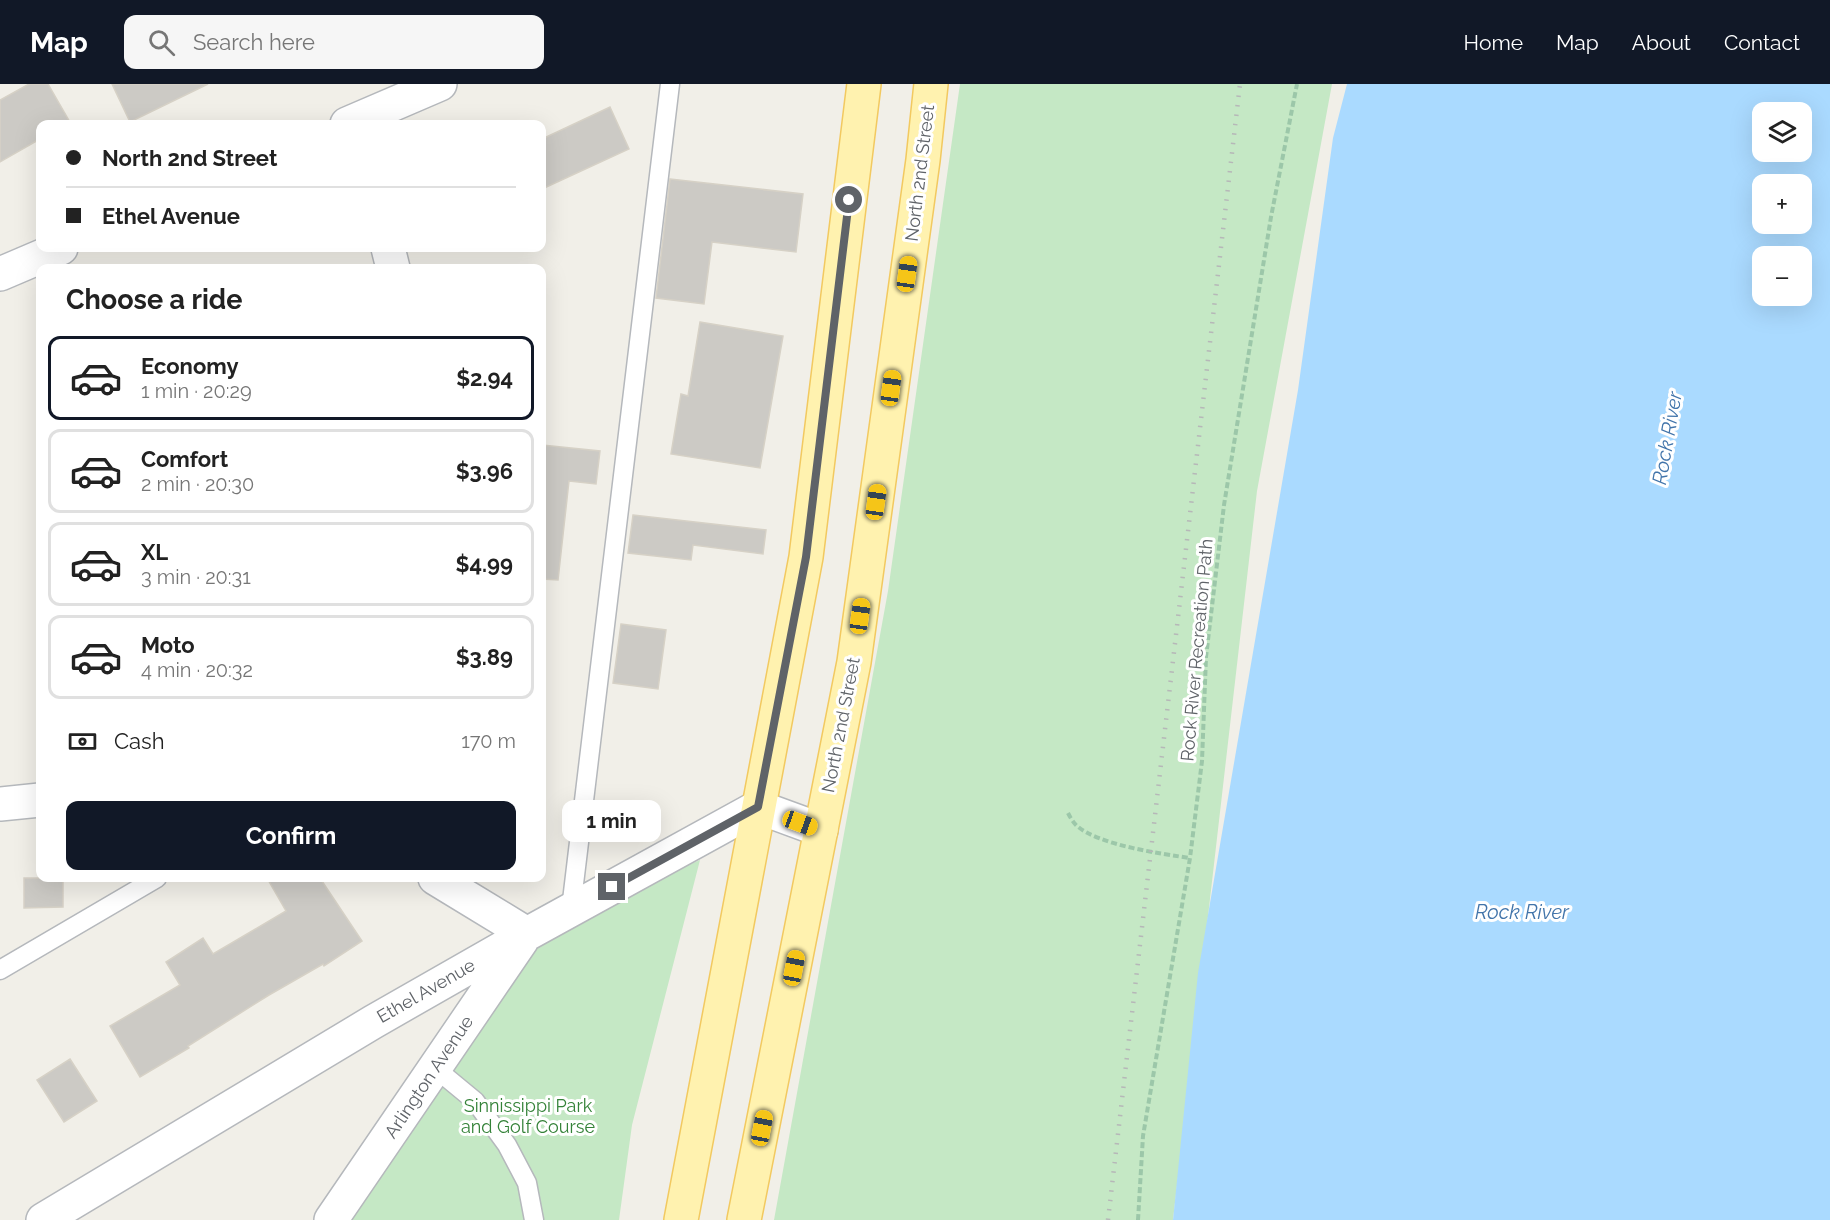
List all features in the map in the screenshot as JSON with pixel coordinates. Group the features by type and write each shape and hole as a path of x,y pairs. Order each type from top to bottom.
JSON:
{"main road":[{"path":"681,1220 806,557 864,84"},
{"name":"North 2nd Street","path":"744,1220 854,662 923,160 931,84"}],"street":[{"path":"361,120 440,84"},
{"path":"0,274 52,252"},
{"path":"0,804 36,800"},
{"path":"758,807 821,830"},
{"name":"Ethel Avenue","path":"43,1220 373,1022 571,909 758,807"},
{"path":"442,882 527,934"},
{"name":"Arlington Avenue","path":"331,1220 527,934"}],"lane":[{"path":"571,909 670,84"},
{"path":"0,969 149,882"},
{"path":"435,1068 475,1101 507,1145 527,1184 534,1220"}],"path":[{"name":"Rock River Recreation Path","path":"1138,1220 1143,1136 1191,858 1202,761 1206,657 1224,505 1271,217 1297,84"},
{"path":"1068,813 1076,826 1121,845 1151,853 1191,858"}],"green space":[{"path":"960,84 1332,84 1257,491 1173,1220 774,1220 888,591"},
{"name":"Sinnissippi Park and Golf Course","path":"700,860 632,1125 619,1220 331,1220 527,934"}],"water":[{"name":"Rock River","path":"1347,84 1830,84 1830,1220 1173,1220 1198,973 1298,390 1333,138"}],"building":[{"path":"29,84 48,84 69,120 36,120 36,141 0,162 0,100"},
{"path":"112,84 208,84 134,120 129,120"},
{"path":"610,107 629,149 546,187 546,137"},
{"path":"670,179 803,194 796,252 712,242 704,304 656,298"},
{"path":"700,322 783,336 760,468 671,454 681,394 688,396"},
{"path":"546,445 600,451 596,484 569,481 558,580 546,579"},
{"path":"633,515 766,530 763,554 693,545 691,560 628,553"},
{"path":"621,624 666,630 658,689 613,683"},
{"path":"24,878 36,878 36,882 63,882 63,907 24,908"},
{"path":"269,882 323,882 362,941 324,966 323,964 269,995 188,1046 189,1048 140,1077 110,1026 180,985 166,962 203,938 213,954 286,911"},
{"path":"70,1059 97,1101 64,1122 37,1080"}],"railway":[{"path":"1108,1220 1240,84"}],"route":[{"path":"612,887 758,807 806,557 849,200"}]}
